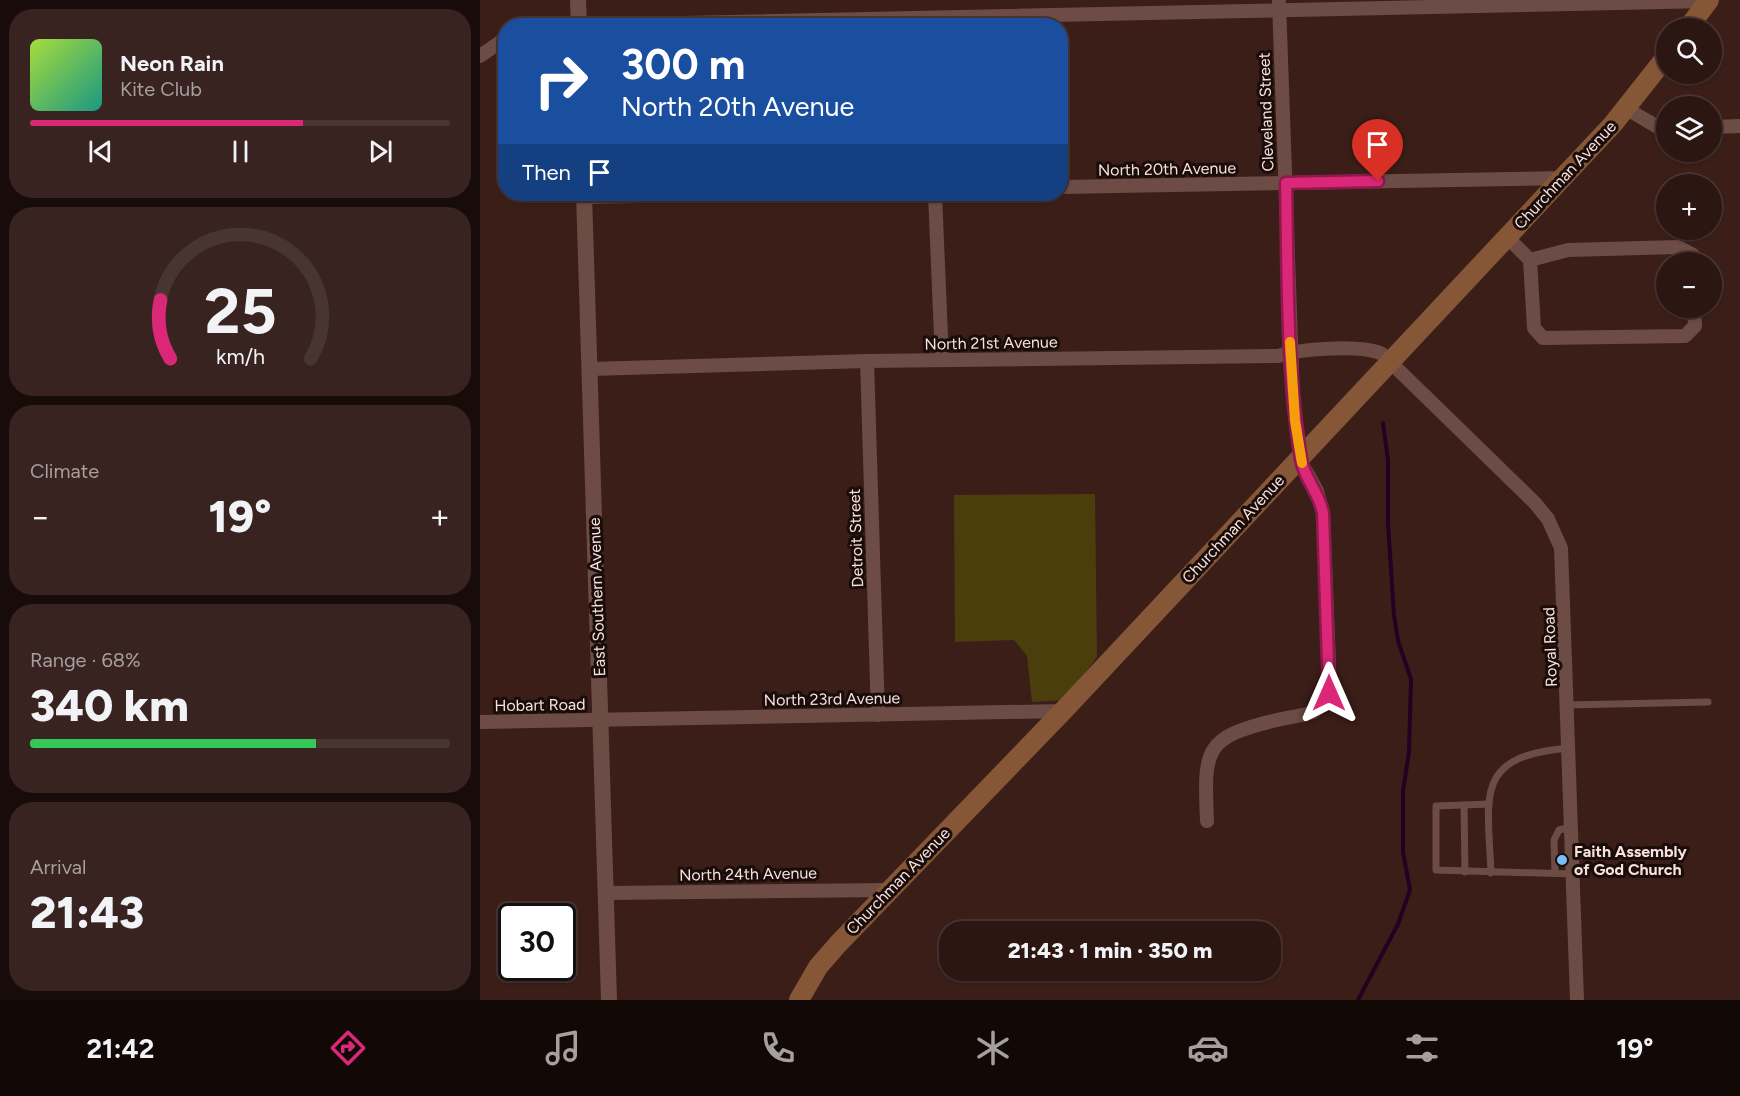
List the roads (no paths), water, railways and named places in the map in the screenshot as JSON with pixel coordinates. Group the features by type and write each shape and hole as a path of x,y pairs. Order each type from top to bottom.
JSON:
{"main road":[{"path":"1696,18 1709,1"},
{"name":"Churchman Avenue","path":"800,1000 818,967 889,890 1063,711 1627,109 1656,70"}],"street":[{"path":"578,0 579,18"},
{"path":"992,18 1279,4 1709,1"},
{"name":"Cleveland Street","path":"1208,821 1206,768 1217,743 1237,732 1313,712 1323,704 1329,693 1323,513 1320,500 1303,468 1300,457 1291,352 1279,4"},
{"path":"480,56 498,44"},
{"path":"1627,109 1656,126"},
{"path":"1722,127 1740,126"},
{"name":"North 20th Avenue","path":"1068,188 1562,178"},
{"name":"East Southern Avenue","path":"584,201 608,893 609,1000"},
{"path":"935,201 942,360"},
{"path":"1507,237 1530,260 1534,328 1543,338 1685,336 1695,326 1695,318"},
{"path":"1530,260 1568,250 1678,247 1687,252"},
{"name":"North 21st Avenue","path":"589,369 867,361 1278,356 1291,352 1363,350 1376,351 1390,362"},
{"name":"Detroit Street","path":"867,361 878,715"},
{"name":"Royal Road","path":"1390,362 1535,503 1556,533 1563,568 1577,1000"},
{"name":"North 23rd Avenue","path":"601,720 1063,711"},
{"name":"Hobart Road","path":"480,722 601,720"},
{"name":"North 24th Avenue","path":"608,893 889,890"}],"lane":[{"path":"1568,705 1708,702"},
{"path":"1491,873 1489,795 1497,774 1516,760 1535,751 1569,748"},
{"path":"1489,804 1436,806 1436,870 1573,874"},
{"path":"1464,805 1465,872"},
{"path":"1555,873 1554,840 1559,830 1572,827"}],"waterway":[{"path":"1358,1000 1398,924 1410,890 1403,852 1403,791 1409,752 1411,679 1398,641 1394,615 1388,524 1388,460 1383,423"}],"place":[{"name":"Faith Assembly of God Church","path":"1562,860"}]}
